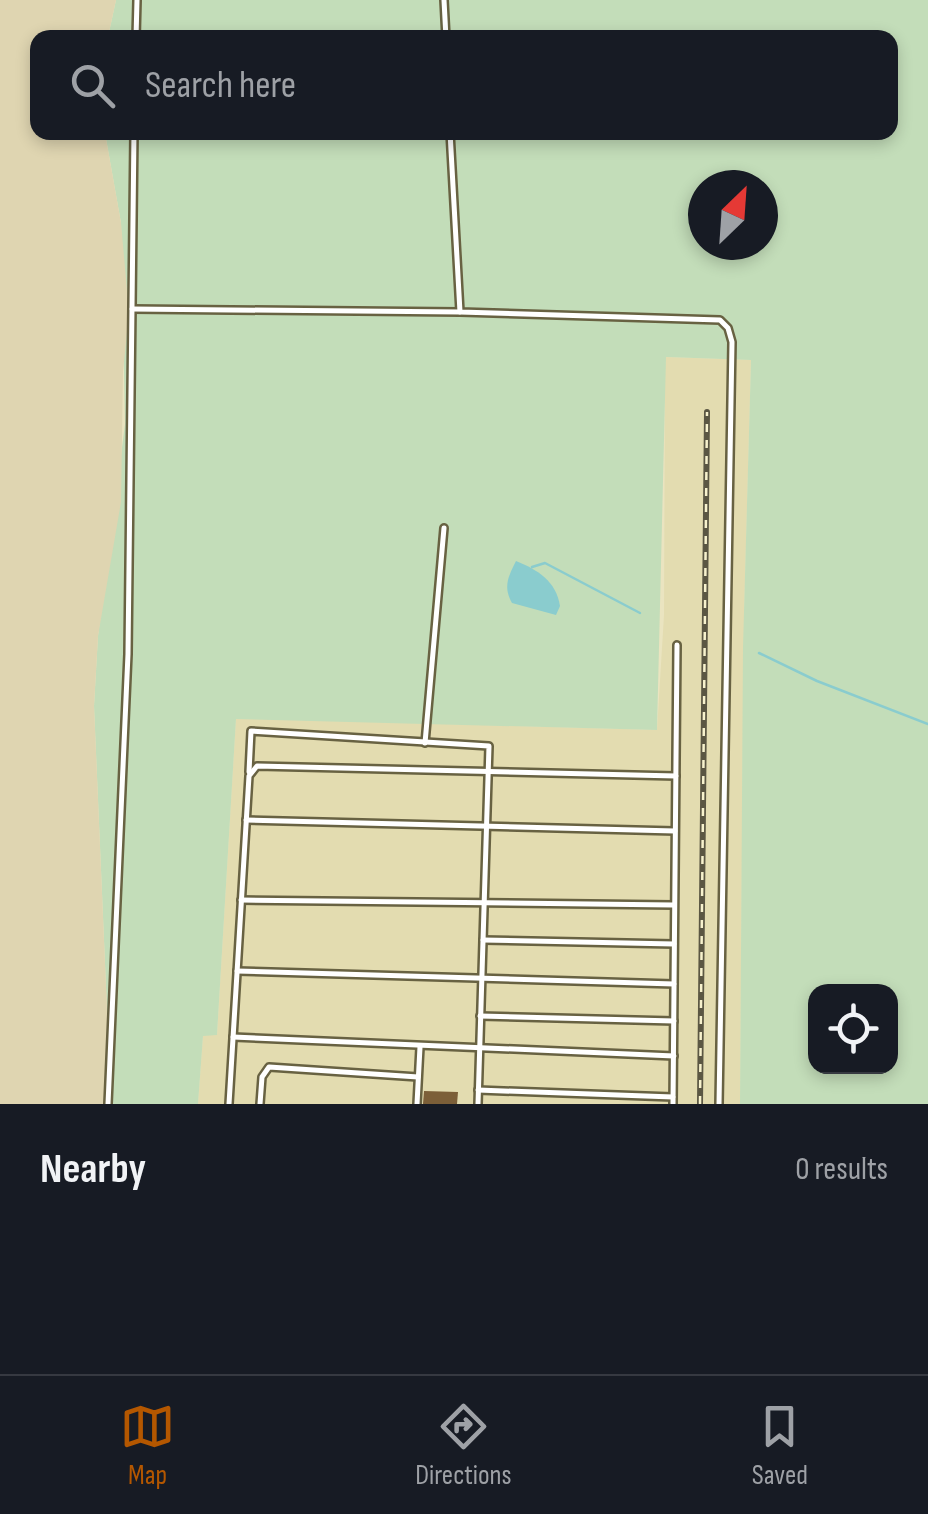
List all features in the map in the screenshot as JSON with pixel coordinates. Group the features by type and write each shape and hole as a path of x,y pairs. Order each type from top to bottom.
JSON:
{"lane":[{"path":"136,0 136,30"},
{"path":"444,0 446,30"},
{"path":"108,1104 128,654 134,140"},
{"path":"450,140 460,312"},
{"path":"132,309 703,319 720,320 728,328 732,342 719,1104"},
{"path":"425,743 444,528"},
{"path":"478,1090 673,1101 677,645"},
{"path":"229,1104 252,732 489,746 478,1104"},
{"path":"248,776 258,766 676,776"},
{"path":"246,820 676,830"},
{"path":"241,900 675,904"},
{"path":"483,940 674,944"},
{"path":"237,972 674,984"},
{"path":"480,1016 674,1021"},
{"path":"233,1038 674,1056"},
{"path":"417,1104 420,1046"},
{"path":"260,1104 262,1077 269,1067 418,1077"}],"shaded area":[{"path":"665,357 751,360 744,616 740,1104 198,1104 203,1035 217,1035 236,718 657,730 664,615"}],"green space":[{"path":"116,0 928,0 928,1104 740,1104 743,647 751,360 666,357 657,730 236,719 217,1035 203,1036 198,1104 111,1104 94,706 98,636 125,424 121,223 106,140 898,140 898,30 110,30"}],"sand":[{"path":"0,0 116,0 110,30 30,30 30,140 106,140 121,223 129,313 123,371 121,502 98,636 94,706 111,1104 0,1104"}],"water":[{"path":"516,561 550,583 560,606 556,615 512,603 508,582"}],"building":[{"path":"424,1091 458,1092 457,1104 423,1104"}],"waterway":[{"path":"532,567 545,563 640,613"},
{"path":"759,653 817,681 928,724"}],"railway":[{"path":"700,1104 707,412"}]}
